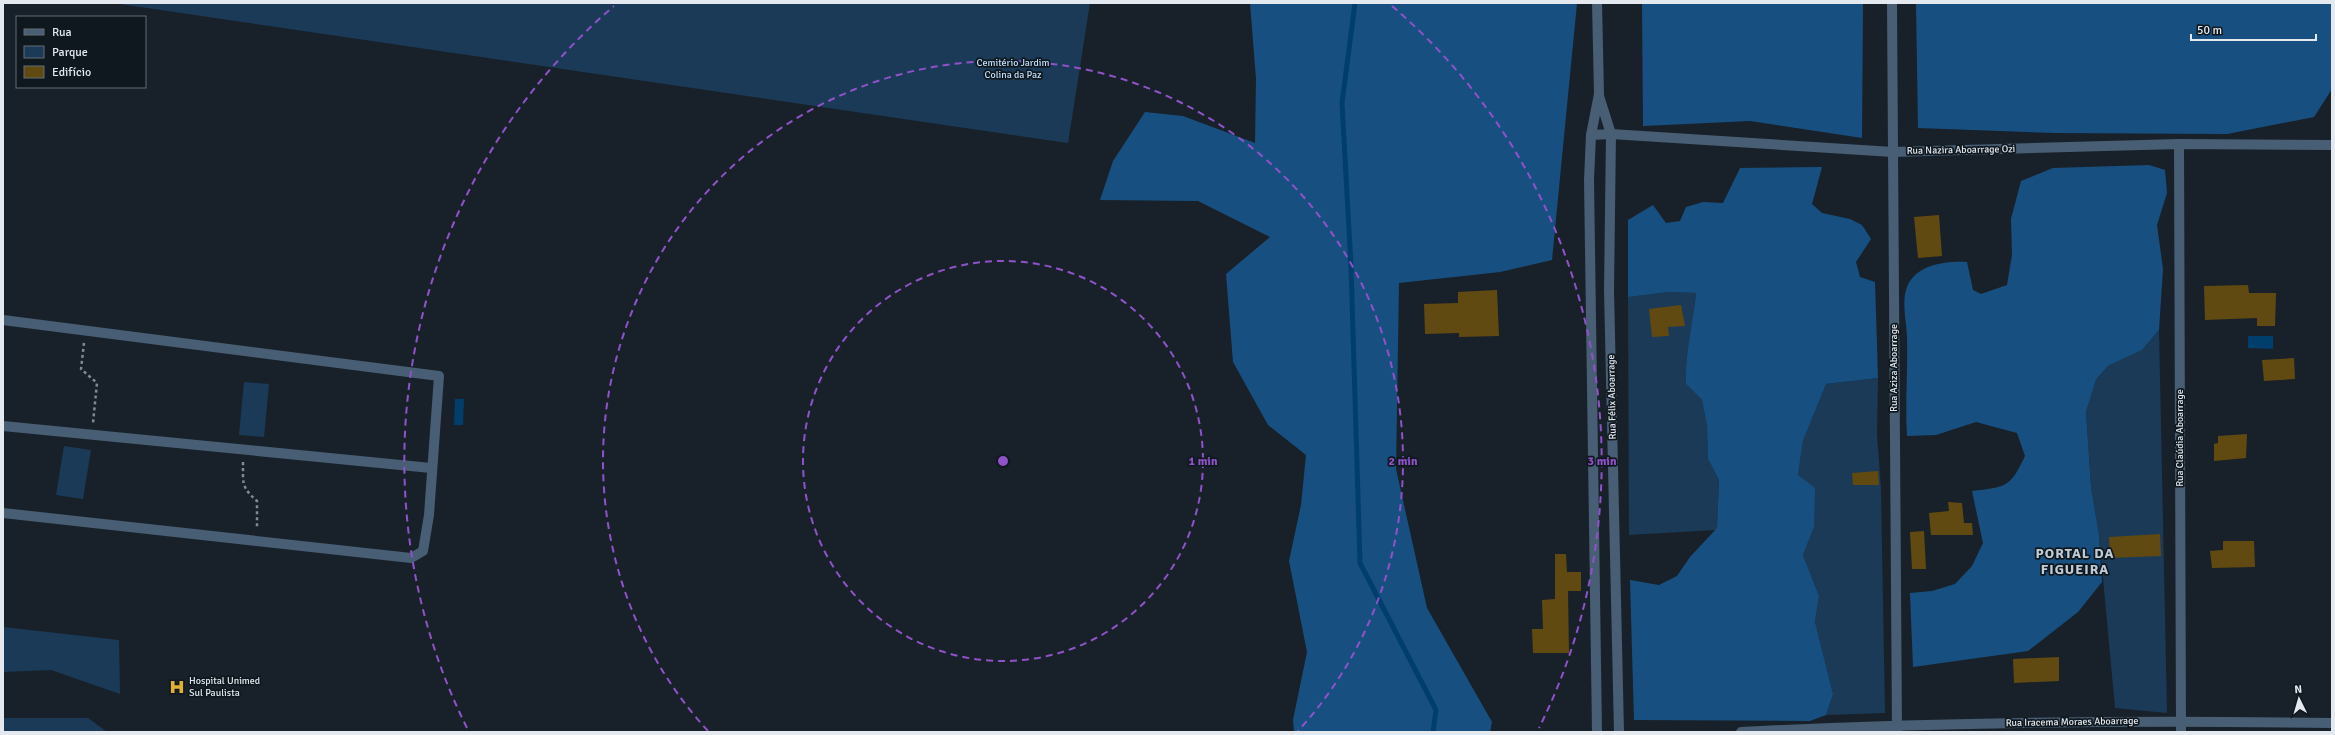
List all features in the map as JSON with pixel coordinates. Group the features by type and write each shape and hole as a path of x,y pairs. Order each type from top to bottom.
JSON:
{"street":[{"path":"1597,3 1599,94"},
{"name":"Rua Aziza Aboarrage","path":"1892,3 1897,728"},
{"name":"Rua Félix Aboarrage","path":"1599,94 1611,134 1609,290 1619,732"},
{"name":"Rua Félix Aboarrage","path":"1597,732 1590,135 1599,94"},
{"name":"Rua Nazira Aboarrage Ozi","path":"1590,135 1611,134 1892,152 2179,144 2332,145"},
{"name":"Rua Claúdia Aboarrage","path":"2179,144 2181,732"},
{"path":"3,320 439,376 431,468 429,515 423,551 411,558 3,513"},
{"path":"3,426 431,468"},
{"name":"Rua Iracema Moraes Aboarrage","path":"1741,732 2181,720 2332,723"}],"path":[{"path":"85,331 81,369 97,383 92,435"},
{"path":"244,450 243,485 246,492 257,501 258,541"}],"green space":[{"name":"Cemitério Jardim Colina da Paz","path":"113,3 1090,3 1068,143"},
{"path":"1669,292 1696,293 1686,384 1702,400 1707,426 1708,459 1719,480 1717,528 1716,530 1629,535 1628,297"},
{"path":"2159,330 2167,713 2115,708 2099,535 2091,487 2086,412 2095,379 2108,366 2142,350"},
{"path":"1878,378 1877,434 1881,489 1885,713 1826,715 1833,694 1815,622 1819,596 1803,555 1814,527 1798,475 1803,441 1826,384"},
{"path":"244,382 269,384 264,437 239,435"},
{"path":"64,446 91,450 83,499 56,495"},
{"path":"3,627 119,640 120,694 51,670 3,672"},
{"path":"3,718 88,718 107,732 3,732"}],"shaded area":[{"path":"1250,3 1577,3 1552,260 1500,272 1399,283 1396,469 1427,608 1492,722 1490,732 1294,732 1293,720 1307,652 1289,561 1301,505 1306,455 1268,425 1233,362 1226,274 1270,237 1198,201 1100,200 1113,161 1145,112 1183,116 1255,143 1256,79"},
{"path":"1642,3 1863,3 1862,138 1750,121 1643,126"},
{"path":"1916,3 2332,3 2332,89 2314,117 2227,134 2055,133 1918,128"},
{"path":"2149,165 2165,170 2167,193 2157,225 2163,269 2159,330 2142,350 2108,366 2096,379 2086,412 2091,487 2099,535 2102,582 2078,612 2028,651 1913,667 1910,593 1932,591 1955,584 1972,566 1983,543 1972,491 2000,487 2006,484 2011,480 2020,467 2025,456 2017,433 1976,422 1936,435 1907,436 1907,339 1904,300 1907,287 1911,279 1917,273 1942,263 1950,262 1967,262 1973,290 1981,294 2007,285 2012,255 2011,219 2021,181 2053,168"},
{"path":"1822,167 1812,204 1822,213 1850,219 1862,225 1871,239 1856,262 1860,277 1875,282 1878,378 1826,384 1803,441 1798,475 1815,488 1814,527 1803,555 1819,596 1815,622 1833,694 1826,715 1810,721 1634,720 1630,580 1659,585 1677,576 1690,557 1717,528 1719,480 1708,459 1707,426 1702,400 1686,384 1688,350 1696,293 1669,292 1628,297 1628,220 1653,205 1666,223 1680,221 1686,207 1703,202 1723,203 1740,168"},
{"path":"2248,336 2273,336 2273,349 2248,348"},
{"path":"455,399 464,399 463,425 454,425"}],"building":[{"path":"1939,215 1942,256 1918,258 1914,217"},
{"path":"2248,285 2249,293 2276,293 2275,326 2257,326 2257,318 2205,320 2204,286"},
{"path":"1497,290 1499,336 1459,337 1459,333 1425,334 1424,304 1458,303 1458,292"},
{"path":"1681,305 1685,326 1668,327 1669,336 1652,337 1649,309"},
{"path":"2294,358 2295,379 2264,381 2262,360"},
{"path":"2247,434 2246,458 2214,461 2214,444 2218,443 2218,436"},
{"path":"1878,471 1879,485 1853,485 1852,473"},
{"path":"1948,502 1962,503 1964,523 1972,523 1973,535 1931,535 1929,513 1949,511"},
{"path":"1924,531 1926,569 1912,569 1910,532"},
{"path":"2160,534 2161,556 2110,558 2109,537"},
{"path":"2223,541 2254,541 2255,567 2212,568 2210,551 2223,550"},
{"path":"1555,554 1566,554 1567,572 1581,572 1581,591 1568,591 1569,653 1533,653 1532,629 1543,629 1542,600 1555,599"},
{"path":"2059,657 2059,681 2014,683 2013,659"}],"waterway":[{"path":"1355,3 1342,103 1351,266 1360,563 1436,710 1433,732"}],"place":[{"name":"Hospital Unimed Sul Paulista","path":"177,687"}],"district":[{"name":"PORTAL DA FIGUEIRA","path":"2075,562"}]}
